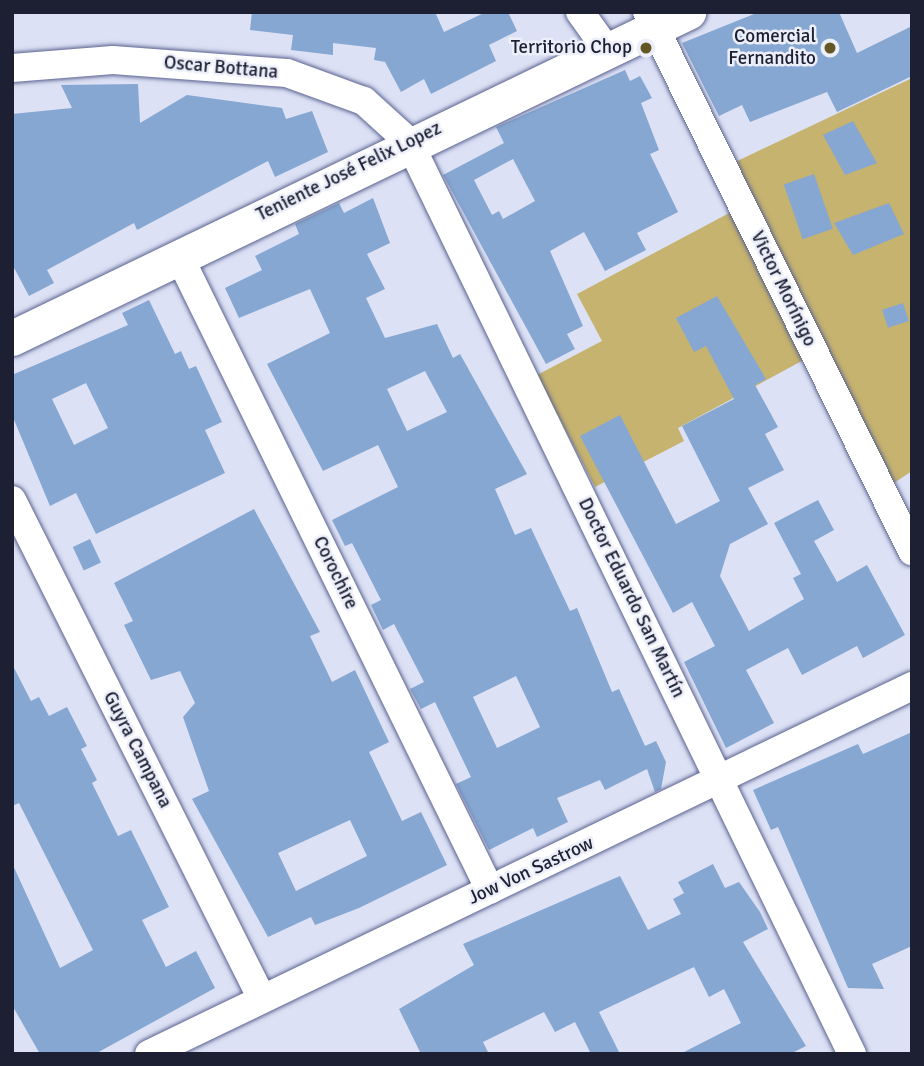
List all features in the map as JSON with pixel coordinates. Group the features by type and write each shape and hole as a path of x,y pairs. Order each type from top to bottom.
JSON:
{"main road":[{"name":"Teniente José Felix Lopez","path":"12,338 409,142 607,50 651,20 688,12"}],"street":[{"path":"580,12 607,50"},
{"name":"Victor Morínigo","path":"651,20 912,551"},
{"name":"Oscar Bottana","path":"12,68 113,60 287,73 363,101 409,142"},
{"name":"Doctor Eduardo San Martín","path":"409,142 852,1054"},
{"name":"Corochire","path":"179,256 490,890"},
{"name":"Guyra Campana","path":"12,500 262,999"},
{"name":"Jow Von Sastrow","path":"149,1054 912,686"}],"shaded area":[{"path":"912,78 912,471 888,487 729,165"},
{"path":"733,211 811,356 678,428 684,441 595,487 537,375 602,341 577,294"}],"building":[{"path":"252,12 435,12 444,32 486,12 508,12 517,31 489,45 496,61 431,94 424,79 401,92 385,62 374,60 376,48 333,43 333,55 291,50 293,35 250,30"},
{"path":"759,12 839,12 857,53 912,26 912,76 837,112 827,92 750,122 742,105 719,116 682,43"},
{"path":"625,70 630,81 640,76 652,98 641,103 659,150 650,154 678,212 637,233 646,250 605,271 584,232 550,251 583,326 567,334 575,349 546,364 443,175 504,143 496,127","holes":["513,159 535,201 503,219 499,211 492,215 474,180"]},
{"path":"138,84 140,123 187,95 282,108 286,119 312,111 328,152 275,177 268,161 137,230 134,223 47,270 54,283 29,296 12,264 12,114 72,108 61,85"},
{"path":"853,121 877,163 845,175 823,135"},
{"path":"814,174 833,229 803,239 784,184"},
{"path":"373,198 390,243 367,254 385,289 366,298 385,338 437,324 453,358 460,354 527,474 495,489 515,535 531,528 570,611 577,608 612,692 619,689 645,746 656,741 666,762 661,789 655,792 647,769 605,790 600,780 557,798 568,822 537,837 533,828 489,850 456,784 471,777 435,702 421,709 410,689 424,682 394,624 383,630 371,605 381,600 352,543 345,546 332,520 398,487 378,445 323,471 267,364 330,333 310,289 239,318 225,288 262,270 255,256 299,234 295,224 339,203 344,213","holes":["425,371 447,412 407,431 387,389","516,676 540,727 497,748 473,697"]},
{"path":"889,203 904,234 853,255 834,223"},
{"path":"717,296 766,379 755,385 778,427 765,434 784,470 748,488 768,524 730,544 720,576 749,631 804,599 793,578 801,574 774,523 818,500 834,530 814,541 837,582 867,565 905,635 863,658 857,646 802,675 788,648 746,670 774,723 726,748 684,662 715,646 692,602 673,613 580,436 620,415 676,524 720,501 682,426 734,399 706,346 694,352 676,318"},
{"path":"149,300 175,354 181,351 189,369 196,366 222,422 205,430 225,473 96,534 76,493 50,506 12,415 12,375 128,325 122,313","holes":["86,383 108,428 74,445 52,399"]},
{"path":"903,303 909,321 888,328 882,310"},
{"path":"254,509 320,632 310,636 332,682 355,670 389,742 369,752 402,821 421,812 447,865 359,908 315,925 311,917 268,937 192,799 209,791 183,717 195,703 180,671 151,680 124,625 133,621 114,583","holes":["350,820 367,856 296,891 278,853"]},
{"path":"90,539 101,563 84,571 73,547"},
{"path":"12,664 31,701 39,697 49,716 67,707 87,746 81,749 97,780 92,783 118,836 131,830 169,907 142,920 166,967 196,951 215,988 95,1054 40,1054 12,1005 12,863 60,968 93,950 19,803 12,806"},
{"path":"912,732 912,946 872,964 884,989 848,988 778,827 771,830 753,790 858,744 863,754"},
{"path":"713,864 725,888 739,882 760,912 768,929 743,942 806,1046 790,1054 680,1054 741,1023 724,989 709,997 694,967 599,1012 620,1054 591,1054 575,1022 555,1032 544,1012 483,1042 489,1054 421,1054 399,1009 474,965 463,944 620,876 648,930 681,914 673,899 684,893 678,882"}],"place":[{"name":"Territorio Chop","path":"646,48"},
{"name":"Comercial Fernandito","path":"830,48"}]}
